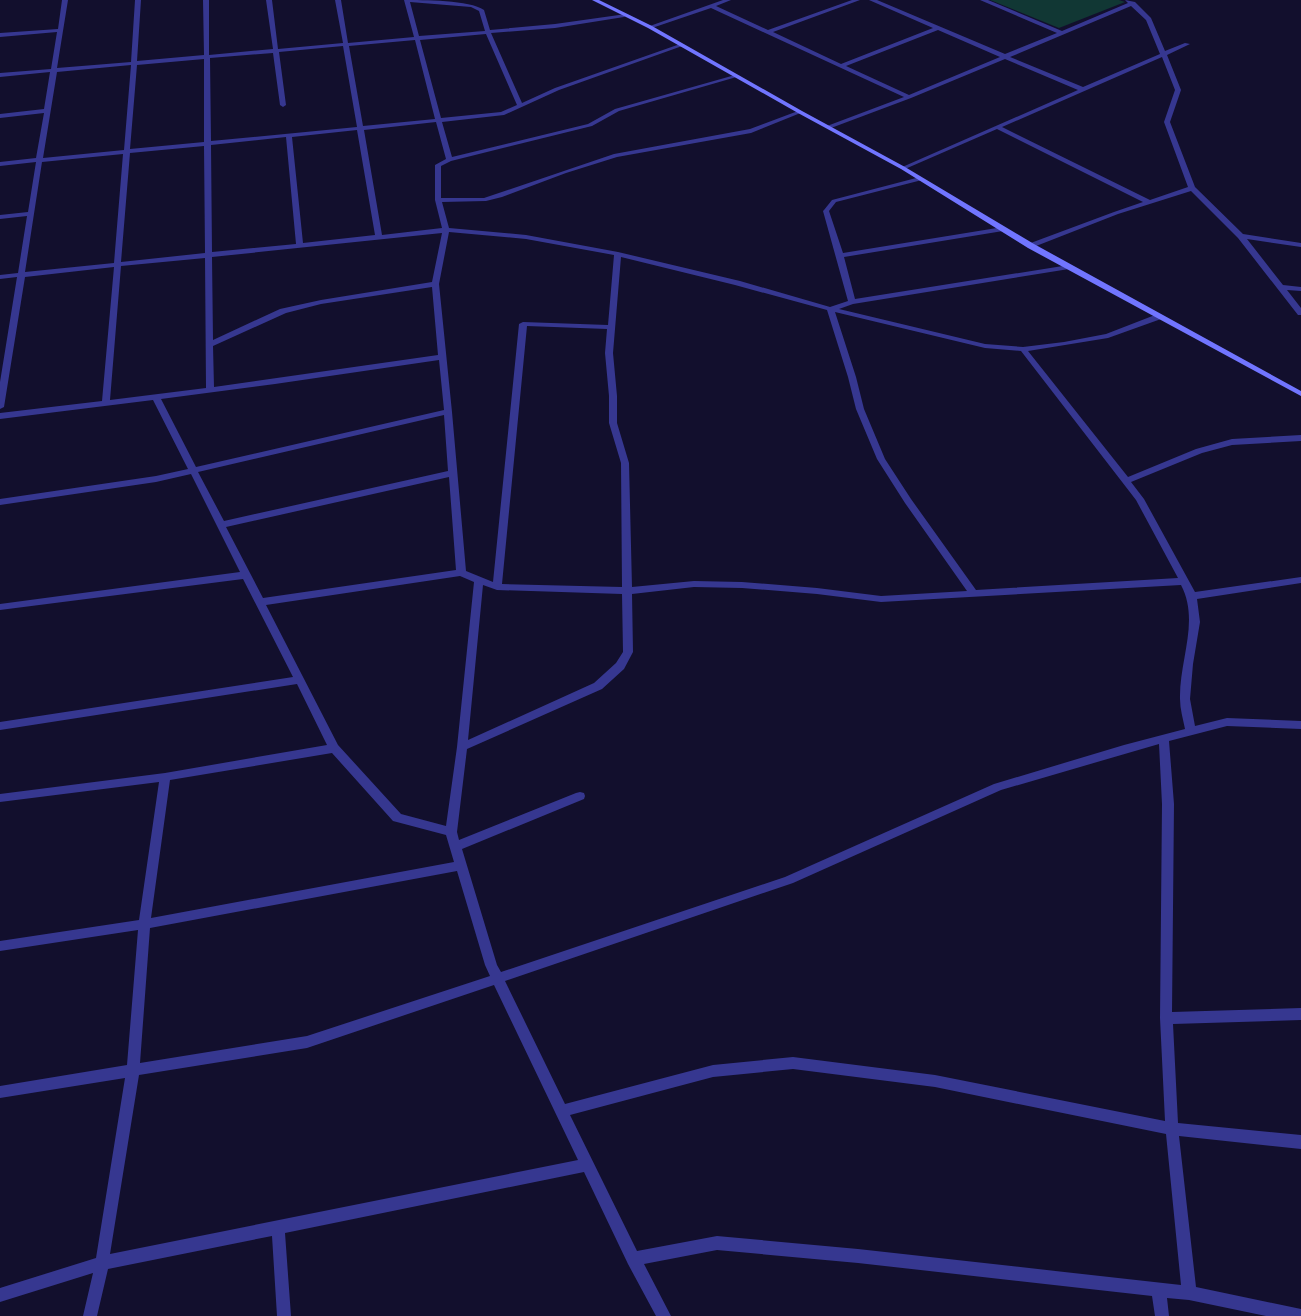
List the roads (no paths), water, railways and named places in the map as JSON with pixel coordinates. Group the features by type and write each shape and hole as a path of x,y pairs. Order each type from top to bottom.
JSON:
{"main road":[{"path":"595,0 650,27 800,112 904,168 1031,246 1158,317 1301,394"}],"street":[{"path":"0,407 65,0"},
{"path":"106,403 138,0"},
{"path":"206,0 210,390"},
{"path":"269,0 283,105"},
{"path":"338,0 379,237"},
{"path":"449,160 408,0 472,5 481,10 488,32 520,106"},
{"path":"650,27 728,0"},
{"path":"769,32 857,0"},
{"path":"872,0 1084,90"},
{"path":"983,0 1062,33"},
{"path":"829,127 909,97 1062,33 1130,1 1149,19 1178,90 1167,122 1192,188 1241,236 1301,313"},
{"path":"711,6 909,97"},
{"path":"0,75 555,26 624,15"},
{"path":"841,66 938,28"},
{"path":"0,35 60,30"},
{"path":"904,168 1187,44"},
{"path":"0,164 502,114 580,80 682,45"},
{"path":"461,573 448,412 435,284 446,230 438,200 438,165 449,160 590,125 617,110 736,76"},
{"path":"0,116 47,111"},
{"path":"438,200 484,200 500,196 564,172 616,155 751,131 800,112"},
{"path":"997,127 1149,202"},
{"path":"289,135 300,244"},
{"path":"852,302 826,211 834,201 920,179"},
{"path":"1031,246 1116,213 1192,188"},
{"path":"0,218 30,214"},
{"path":"840,256 1003,229"},
{"path":"0,277 300,244 446,230 526,236 618,254 737,283 830,309 985,346 1023,349 1064,344 1108,336 1158,317"},
{"path":"1241,236 1301,245"},
{"path":"462,747 598,686 620,666 628,652 625,463 613,423 613,396 609,353 618,254"},
{"path":"830,309 852,302 1069,267"},
{"path":"209,345 283,311 321,302 435,284"},
{"path":"1281,287 1301,289"},
{"path":"830,309 852,377 860,409 881,459 908,501 974,594"},
{"path":"497,587 522,324 611,327"},
{"path":"1023,349 1140,498 1192,596 1195,622 1188,664 1185,699 1190,732"},
{"path":"0,416 275,382 442,356"},
{"path":"156,397 334,748 397,818 451,832"},
{"path":"0,502 156,479 448,412"},
{"path":"1126,481 1199,451 1232,442 1301,438"},
{"path":"221,525 453,473"},
{"path":"260,602 461,573 497,587 628,591 694,584 742,585 817,590 881,599 1185,582"},
{"path":"0,607 246,574"},
{"path":"479,580 462,747 451,832 491,965 633,1259 664,1316"},
{"path":"1192,596 1301,580"},
{"path":"0,726 300,680"},
{"path":"0,1092 308,1042 789,880 998,787 1124,749 1227,722 1301,725"},
{"path":"1164,739 1168,804 1166,1018 1172,1129 1189,1293"},
{"path":"0,798 165,777 334,748"},
{"path":"90,1316 102,1263 133,1071 144,924 165,777"},
{"path":"455,847 580,796"},
{"path":"0,946 144,924 460,866"},
{"path":"1166,1018 1301,1014"},
{"path":"562,1111 713,1071 793,1063 935,1081 1172,1129 1301,1142"},
{"path":"0,1295 102,1263 588,1165"},
{"path":"278,1227 284,1316"},
{"path":"633,1259 717,1243 858,1256 1189,1293 1301,1316"},
{"path":"1159,1290 1162,1316"}]}
